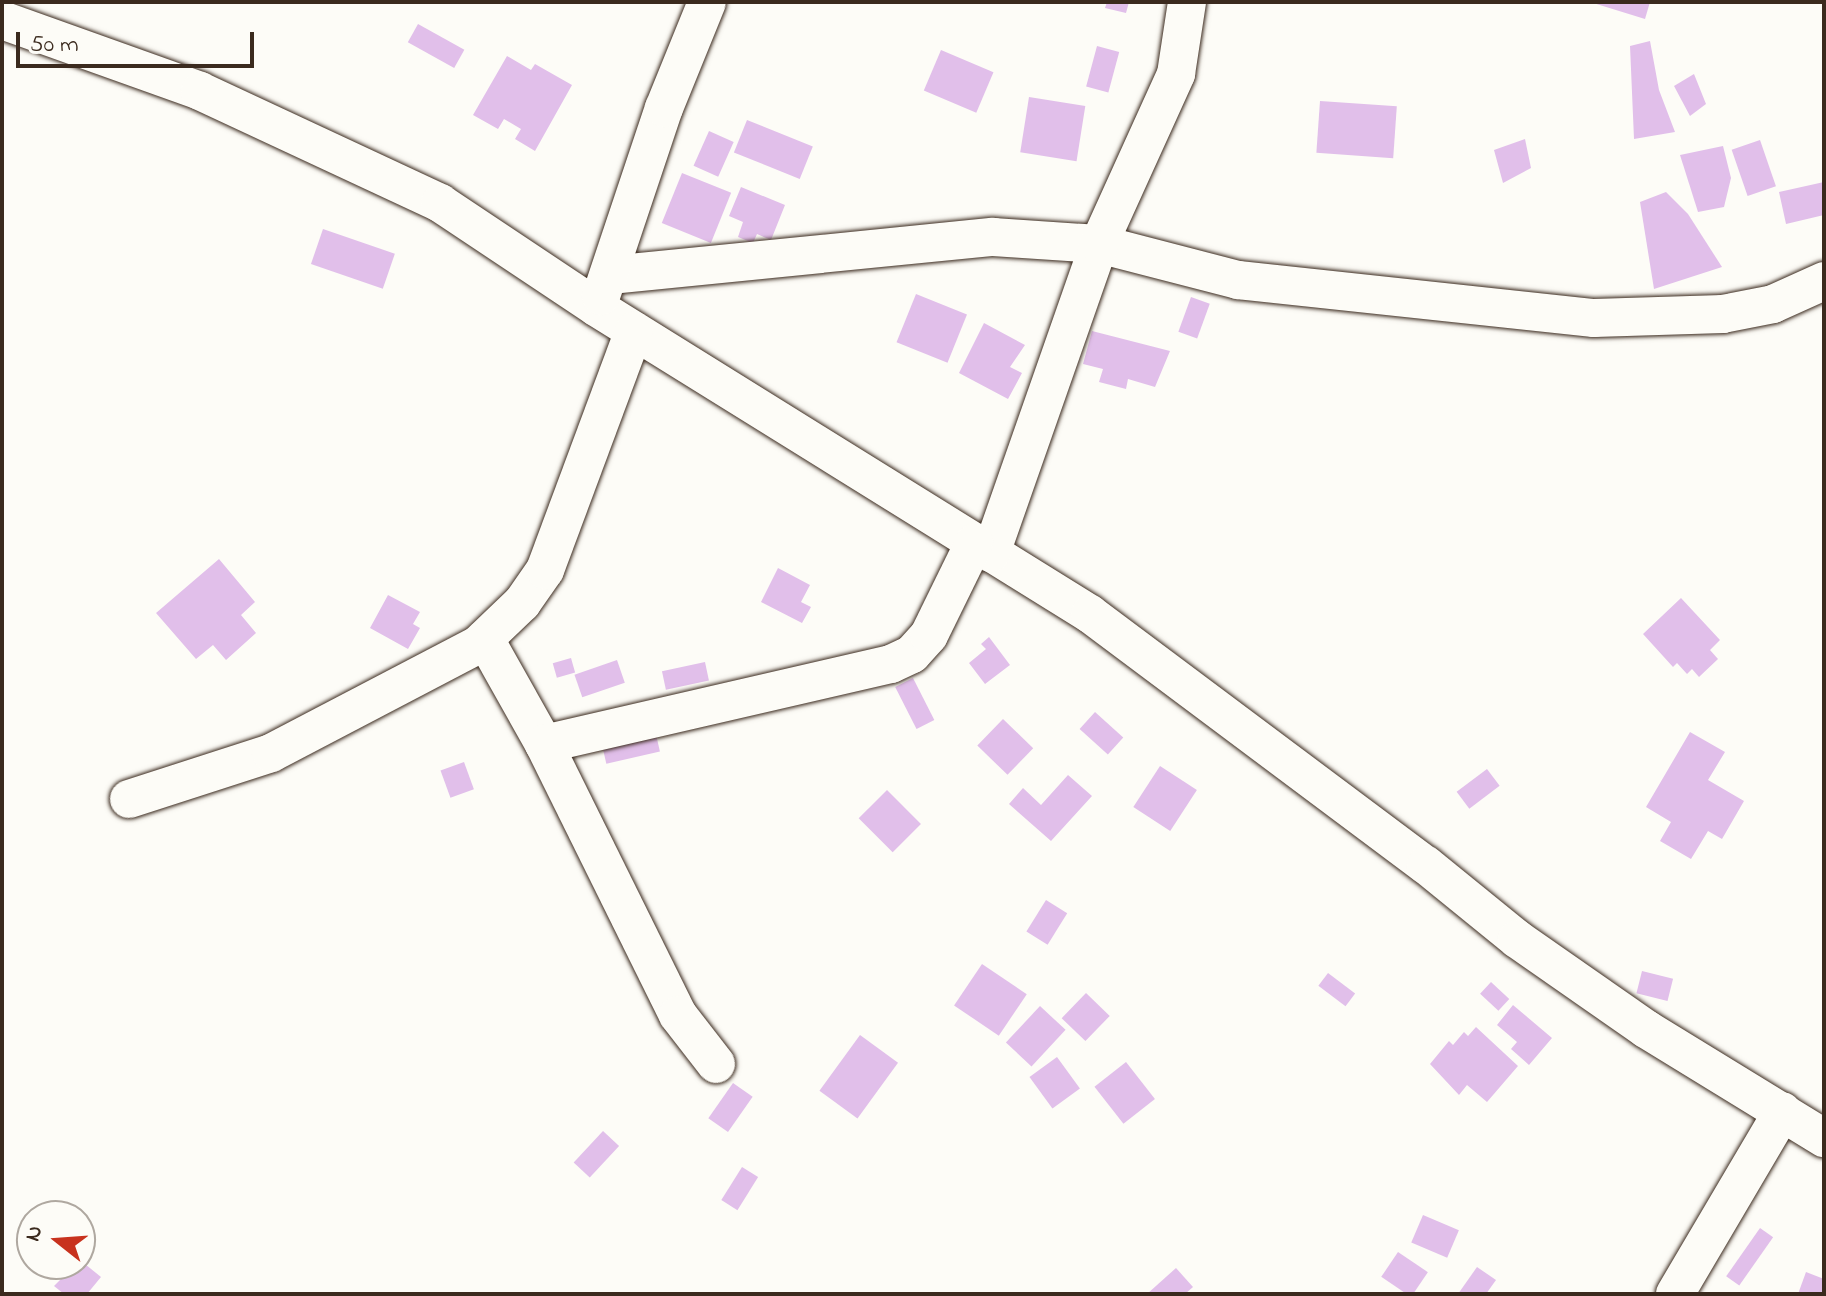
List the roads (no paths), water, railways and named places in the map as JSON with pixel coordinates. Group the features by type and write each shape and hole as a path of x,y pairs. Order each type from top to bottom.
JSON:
{"street":[{"path":"603,291 664,108 707,2"},
{"path":"544,744 902,659 929,635 982,548 1099,244 1171,89 1187,2"},
{"path":"2,20 200,91 440,203 603,291 634,331 1090,614 1426,865 1517,939 1646,1029 1824,1138"},
{"path":"603,291 993,237 1099,244 1238,280 1594,318 1723,314 1773,304 1824,281"},
{"path":"129,799 271,753 415,681 485,639 522,603 545,570 634,331"},
{"path":"485,639 544,744 678,1015 716,1064"},
{"path":"1675,1294 1783,1111"}]}
